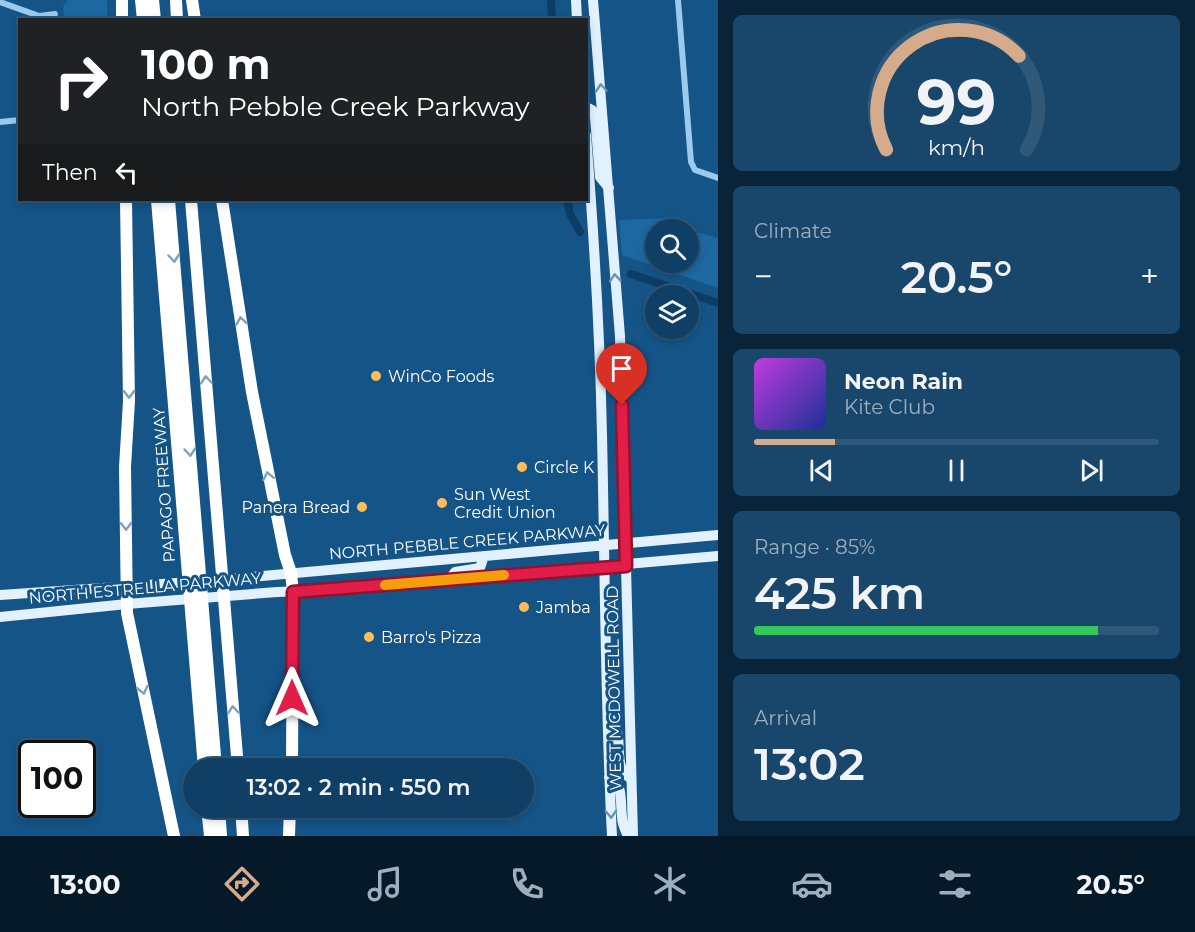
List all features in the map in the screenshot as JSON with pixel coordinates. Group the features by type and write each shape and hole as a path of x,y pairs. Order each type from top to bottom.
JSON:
{"highway":[{"path":"122,0 122,18"},
{"path":"141,0 143,18"},
{"path":"153,0 155,18"},
{"path":"176,0 177,18"},
{"path":"192,0 195,18"},
{"path":"126,201 129,401 125,467 127,604 133,645 174,836"},
{"name":"PAPAGO FREEWAY","path":"157,201 199,637 204,758"},
{"path":"170,201 191,545"},
{"path":"191,201 237,758"},
{"path":"222,201 252,392 285,555 291,573 293,592 292,758"},
{"path":"199,637 215,758"},
{"path":"208,818 210,836"},
{"path":"220,818 221,836"},
{"path":"242,818 243,836"},
{"path":"289,836 290,818"}],"main road":[{"path":"576,0 577,18"},
{"name":"WEST MCDOWELL ROAD","path":"593,0 620,336 633,836"},
{"path":"588,108 596,117 600,177 609,188"},
{"name":"WEST MCDOWELL ROAD","path":"588,169 598,339 612,836"},
{"path":"598,339 620,336"},
{"name":"NORTH PEBBLE CREEK PARKWAY","path":"291,573 718,535"},
{"path":"449,580 455,572 480,568 484,556"},
{"path":"293,592 626,566 718,556"},
{"name":"NORTH ESTRELLA PARKWAY","path":"0,595 291,573"},
{"name":"NORTH ESTRELLA PARKWAY","path":"0,617 127,604 293,592"},
{"path":"607,711 618,734 621,768 623,773 630,778"},
{"path":"609,777 613,778 619,788 622,820 628,836"}],"street":[{"path":"678,0 691,162 695,170 718,178"},
{"path":"0,2 39,16 55,14"},
{"path":"0,122 18,120"}],"shaded area":[{"path":"68,0 107,0 107,18 64,18 63,7"},
{"path":"670,218 671,219 645,219 645,263 622,255 619,220"},
{"path":"699,233 718,238 718,288 674,273 699,273"}],"waterway":[{"path":"551,0 552,18"},
{"path":"567,201 570,214 580,232"},
{"path":"631,274 718,303"}],"slow traffic":[{"path":"385,585 504,575"}],"place":[{"name":"WinCo Foods","path":"376,376"},
{"name":"Circle K","path":"522,467"},
{"name":"Sun West Credit Union","path":"442,503"},
{"name":"Panera Bread","path":"362,507"},
{"name":"Jamba","path":"524,607"},
{"name":"Barro's Pizza","path":"369,637"}],"route":[{"path":"292,698 293,592 626,566 622,405"}]}
